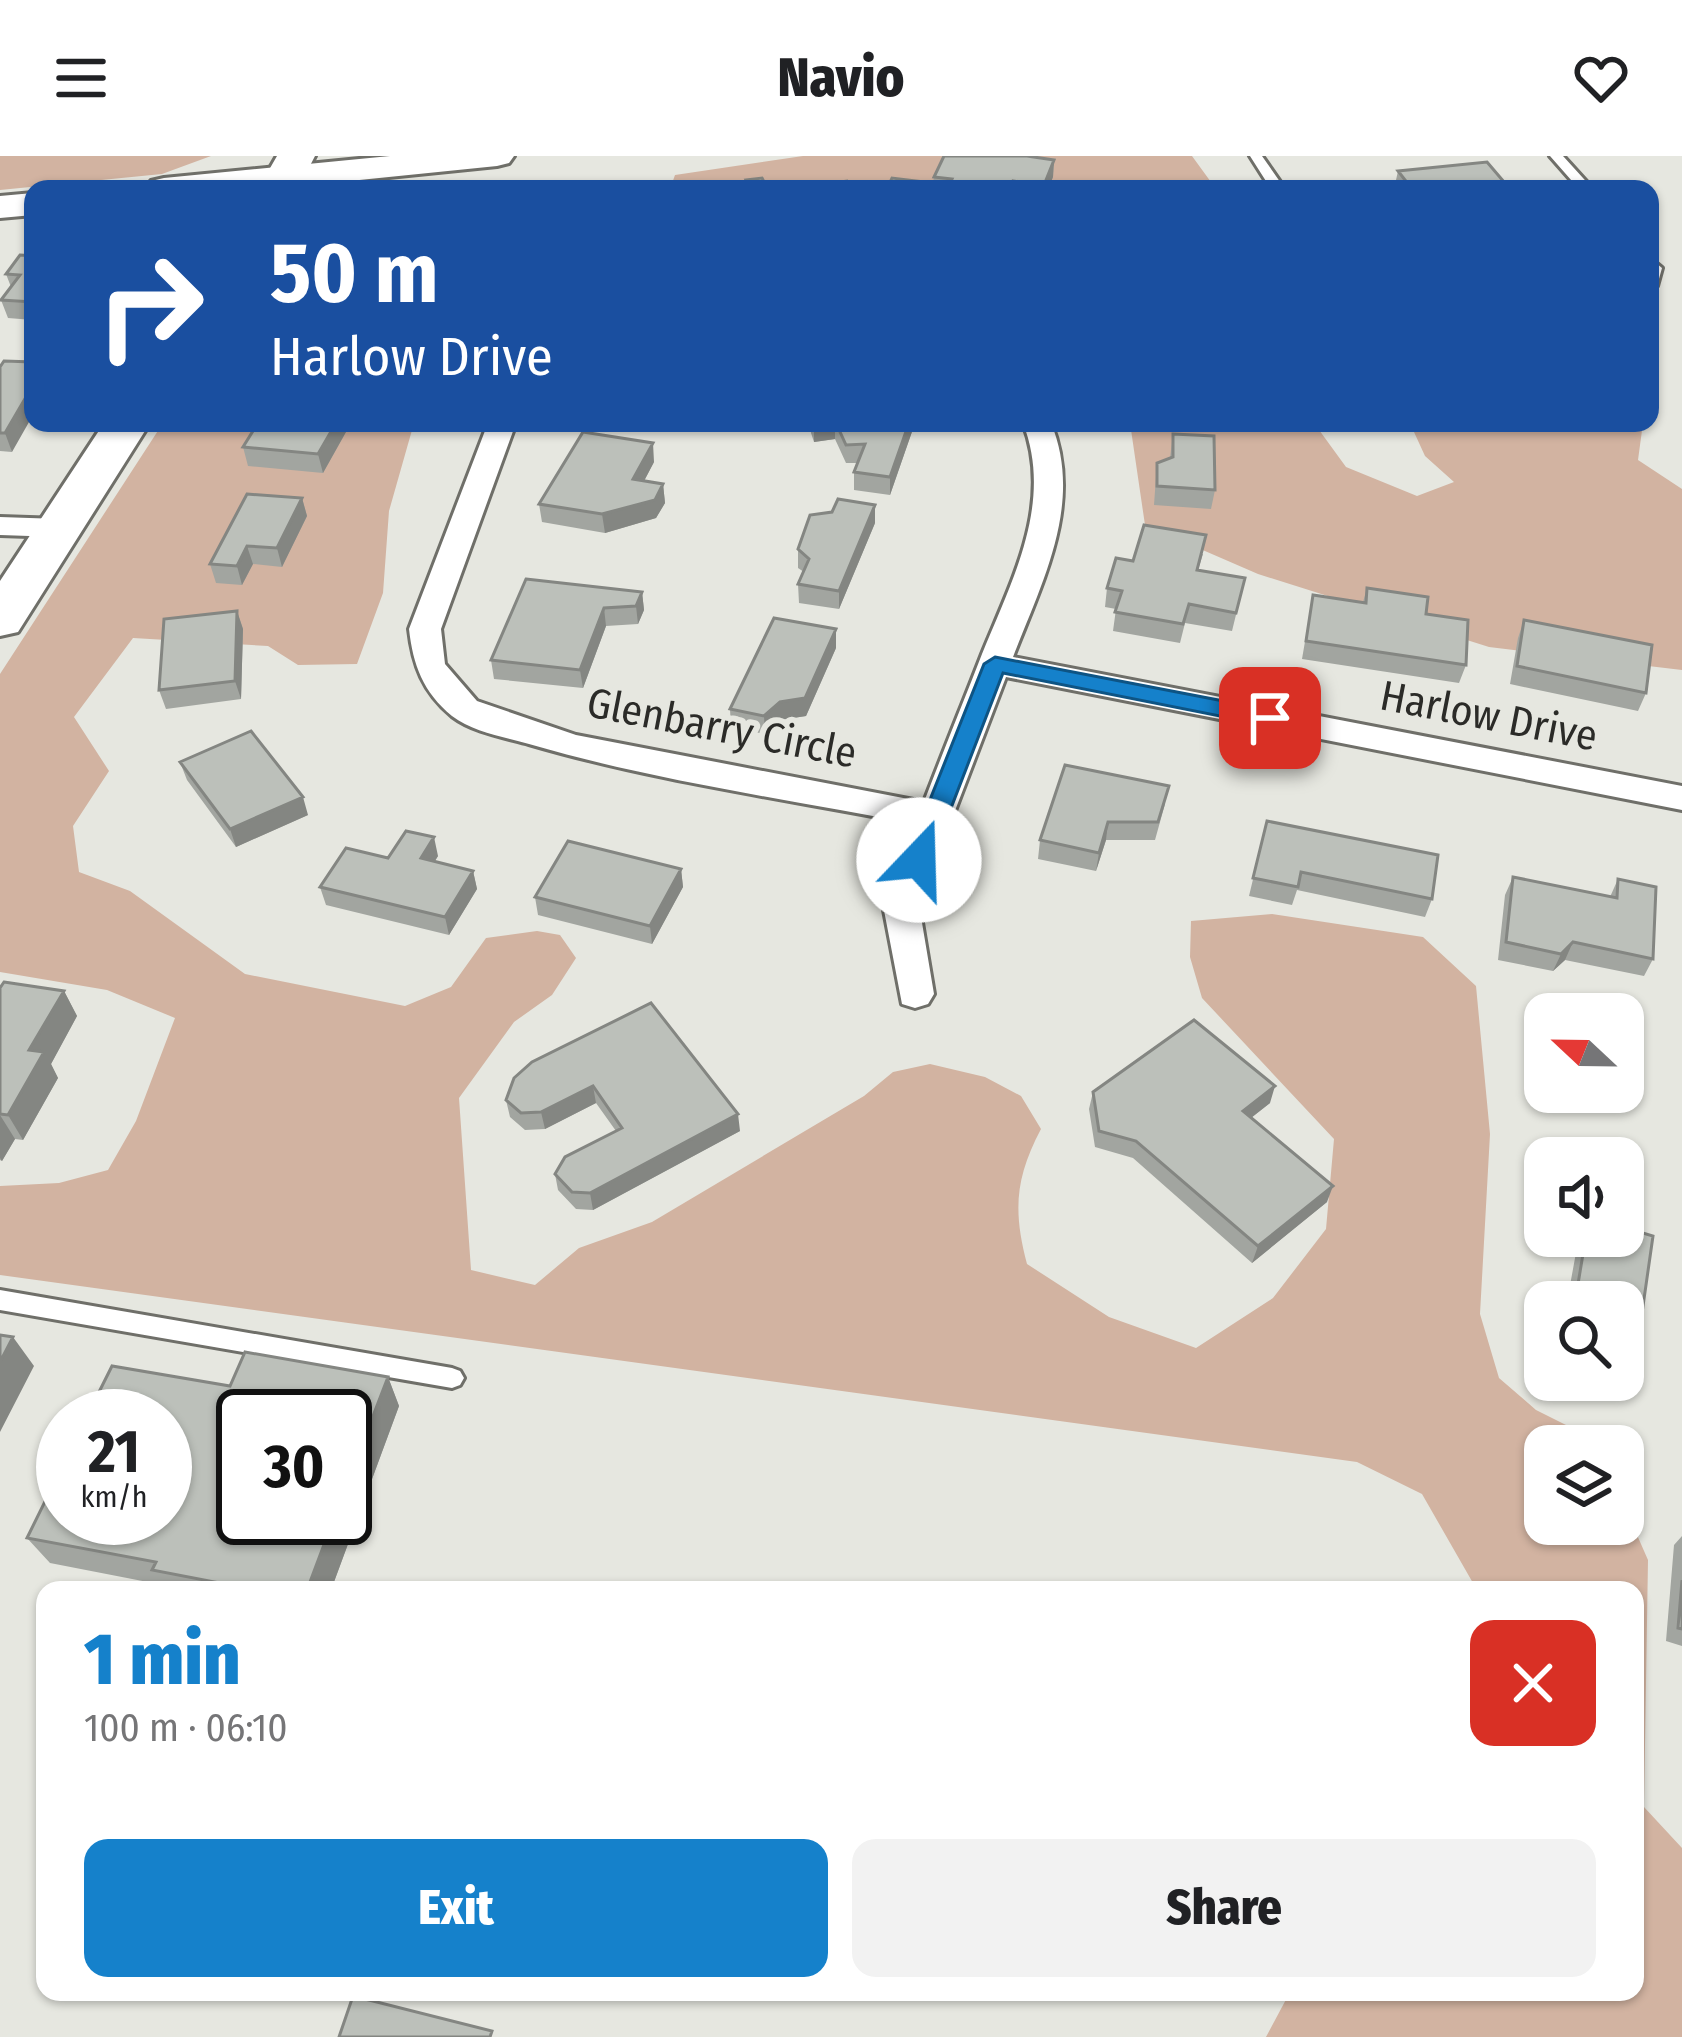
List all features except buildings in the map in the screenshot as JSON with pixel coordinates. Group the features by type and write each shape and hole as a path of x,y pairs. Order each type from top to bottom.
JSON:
{"main road":[{"path":"238,180 497,156"},
{"path":"0,620 121,432"}],"street":[{"name":"Glenbarry Circle","path":"499,432 424,629 429,664 450,695 486,720 575,746 936,816"},
{"path":"915,994 901,905 1040,547 1050,501 1051,457 1041,432"},
{"path":"0,526 59,529"},
{"name":"Harlow Drive","path":"995,664 1682,798"}],"lane":[{"path":"1556,156 1578,180"},
{"path":"0,1300 452,1378"}],"shaded area":[{"path":"0,156 211,156 162,174 24,180 24,188 0,190"},
{"path":"803,156 1192,156 1209,180 673,180 675,175"},
{"path":"157,432 411,432 389,511 383,593 357,664 298,665 268,646 133,638 74,717 109,771 73,826 79,872 130,891 245,974 405,1006 451,987 486,938 537,931 560,935 576,958 552,995 514,1022 459,1098 471,1270 535,1285 579,1248 652,1222 864,1096 893,1072 930,1064 985,1077 1021,1096 1041,1129 1019,1195 1027,1264 1109,1317 1196,1348 1273,1298 1326,1229 1334,1139 1202,998 1190,957 1191,921 1272,914 1423,937 1476,986 1490,1134 1480,1314 1499,1378 1536,1410 1566,1425 1524,1425 1524,1545 1641,1545 1648,1560 1644,1807 1644,1581 1472,1581 1422,1494 1357,1462 0,1275 0,1186 59,1183 108,1170 136,1121 175,1018 107,990 0,972 0,674"},
{"path":"1131,432 1321,432 1346,467 1417,496 1454,482 1425,456 1414,432 1642,432 1638,460 1682,489 1682,670 1489,647 1258,574 1145,525"},
{"path":"1644,1807 1682,1848 1682,2037 1266,2037 1285,2001 1644,2001"}],"route":[{"path":"919,860 995,664 1270,718"}]}
